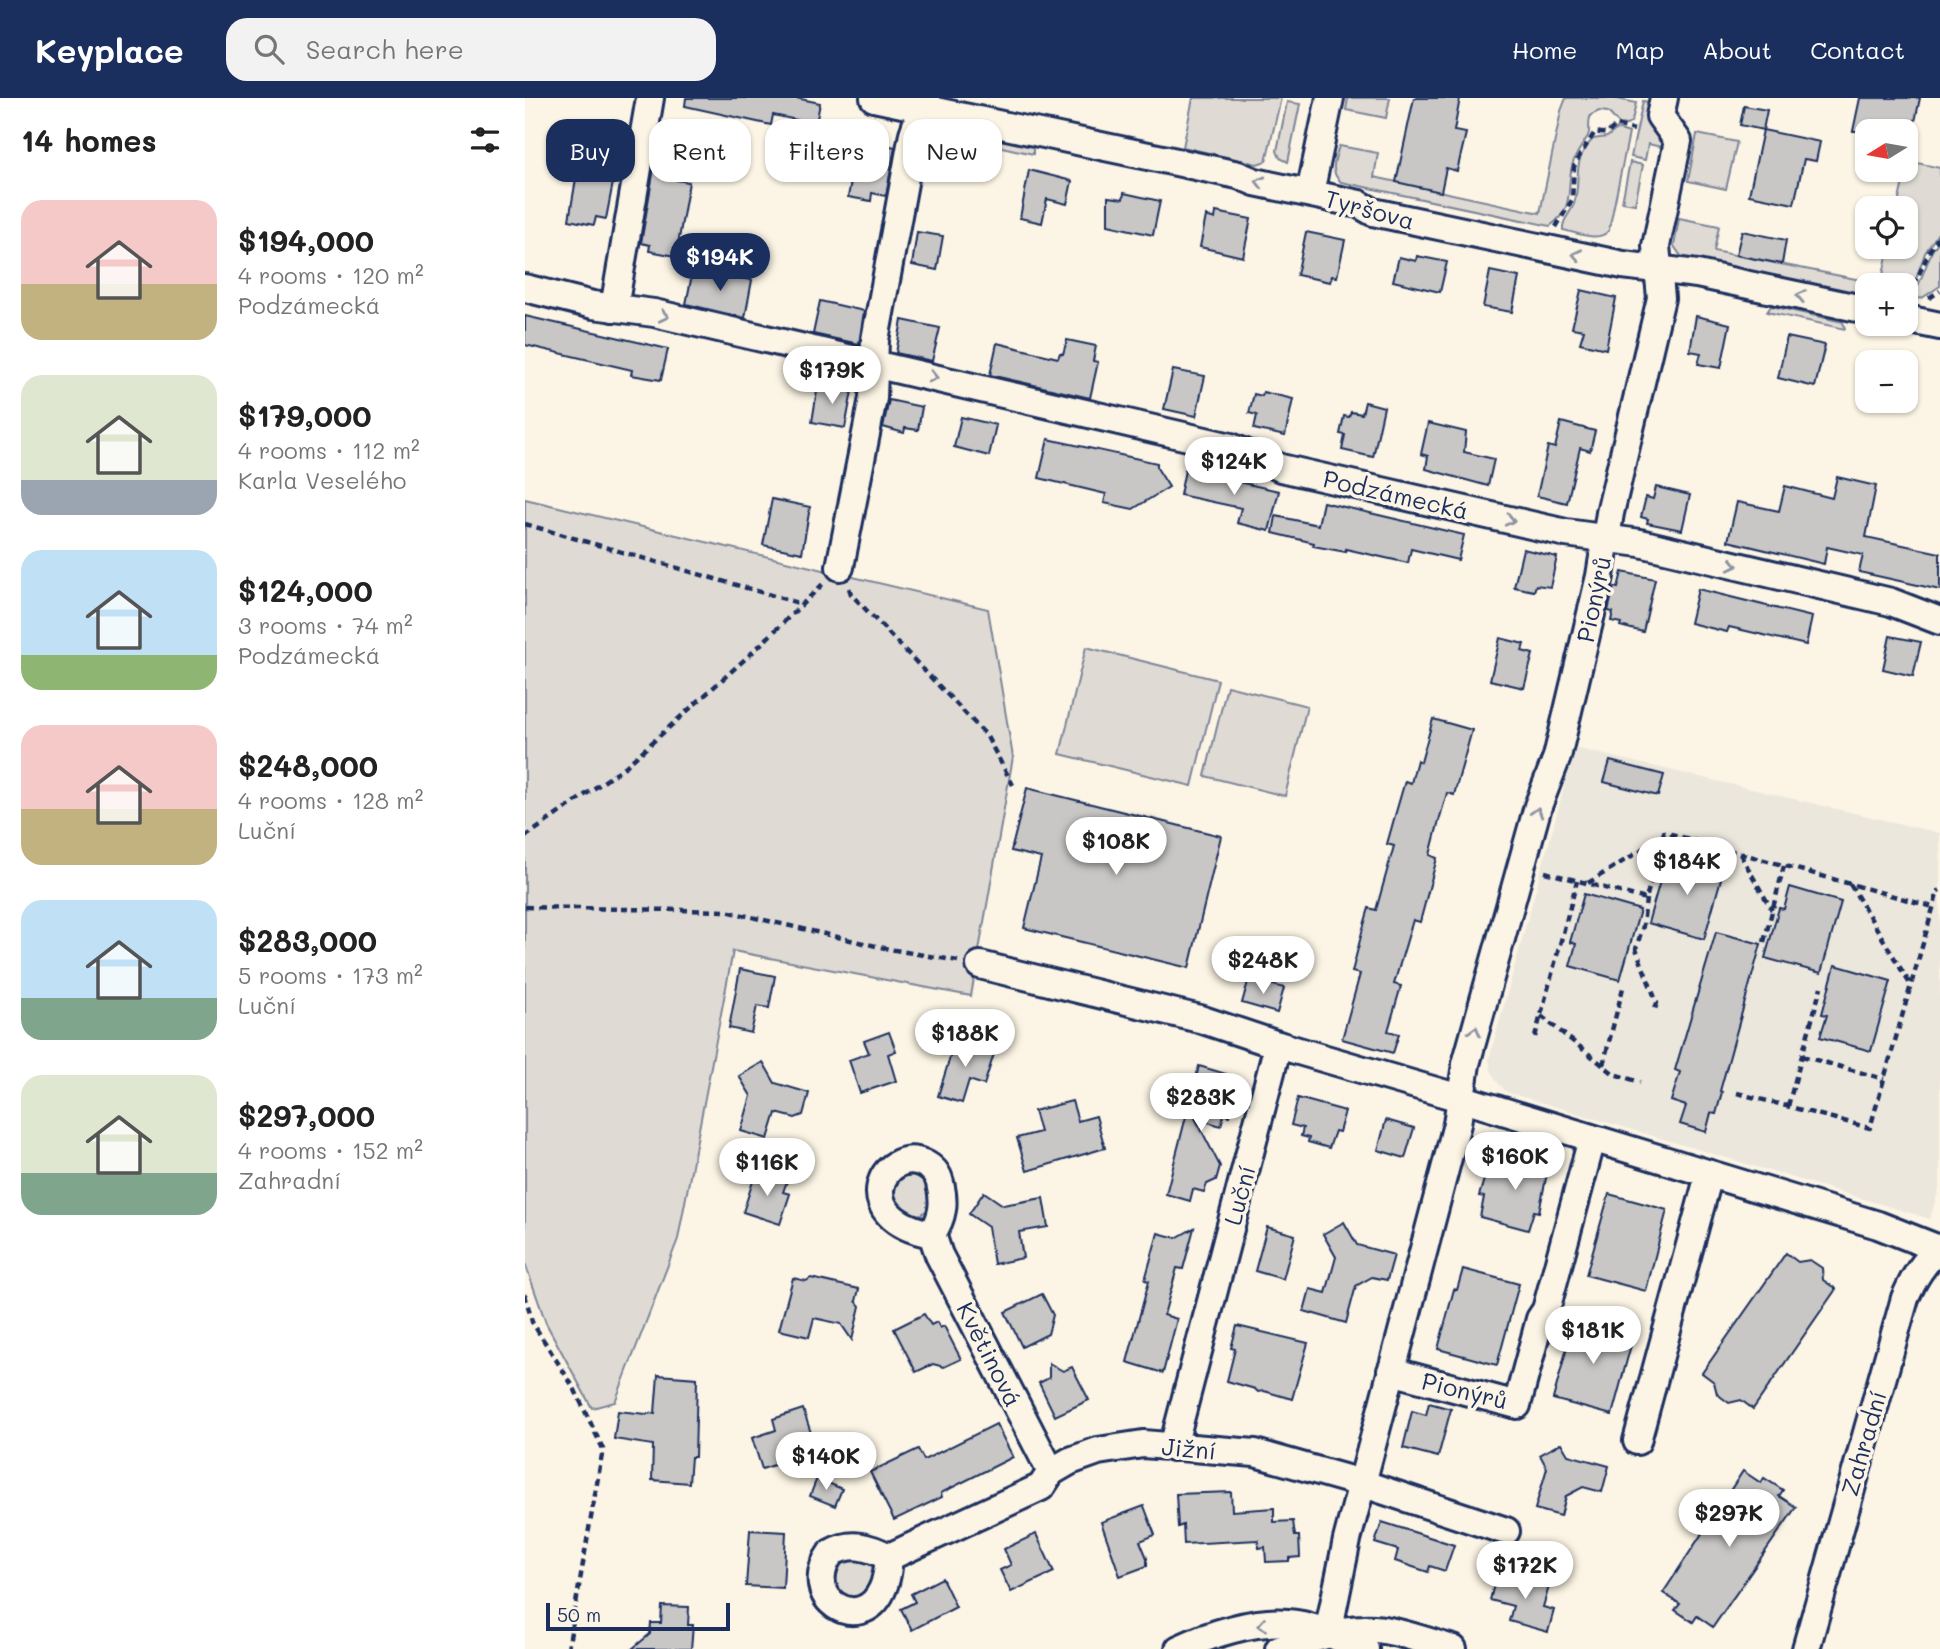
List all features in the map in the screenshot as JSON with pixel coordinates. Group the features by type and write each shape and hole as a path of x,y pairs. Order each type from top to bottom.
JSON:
{"street":[{"path":"614,308 650,98"},
{"name":"Tyršova","path":"874,98 924,103 1359,204 1373,212 1623,265 1697,274 1855,307"},
{"path":"1310,193 1330,98"},
{"name":"Pionýrů","path":"1328,1633 1361,1483 1457,1124 1466,1064 1538,806 1557,757 1661,298 1656,246 1678,141 1660,116 1664,98"},
{"path":"840,568 873,398 875,340 913,134 924,103"},
{"name":"Podzámecká","path":"525,288 614,308 655,313 1231,447 1281,468 1566,533 1640,543 1891,602 1940,621"},
{"path":"1918,321 1940,326"},
{"path":"980,965 1200,1019 1278,1045 1878,1225 1939,1249"},
{"name":"Luční","path":"1173,1447 1278,1045"},
{"name":"Pionýrů","path":"1391,1371 1517,1405 1540,1319 1546,1310 1592,1139"},
{"path":"1637,1441 1709,1175"},
{"name":"Květinová","path":"932,1234 939,1255 1051,1472"},
{"name":"Zahradní","path":"1806,1649 1905,1298 1914,1277 1926,1260 1939,1249"},
{"name":"Jižní","path":"889,1557 1041,1487 1051,1472 1070,1461 1098,1451 1143,1444 1255,1453 1361,1483 1506,1531"},
{"path":"1179,1649 1212,1637 1270,1623 1291,1623 1328,1633 1365,1649"},
{"path":"1279,1649 1328,1633 1366,1628 1451,1649"}],"path":[{"path":"1556,232 1556,227 1572,201 1574,167 1587,141 1595,132 1607,134 1616,125 1634,130"},
{"path":"1918,278 1940,235"},
{"path":"525,524 802,604"},
{"path":"525,837 626,766 754,651 840,568 851,594 986,735 1013,785"},
{"path":"1655,1009 1657,1003 1636,950 1664,832 1933,907"},
{"path":"1587,884 1662,837"},
{"path":"1739,853 1772,910"},
{"path":"1764,942 1784,866"},
{"path":"1538,871 1646,899"},
{"path":"1535,1037 1577,881"},
{"path":"1849,883 1911,985"},
{"path":"1737,1093 1870,1128 1940,890"},
{"path":"525,907 726,911 888,948 980,965"},
{"path":"1603,1065 1624,984"},
{"path":"1788,1106 1822,987"},
{"path":"1541,1016 1614,1074 1640,1082"},
{"path":"1802,1056 1884,1079"},
{"path":"525,1294 532,1322 574,1388 603,1449 568,1649"}],"shaded area":[{"path":"1193,98 1281,98 1266,161 1257,164 1183,147"},
{"path":"1348,98 1390,98 1386,118 1346,110"},
{"path":"1566,98 1613,98 1636,103 1632,121 1627,125 1619,124 1608,112 1599,111 1591,115 1589,134 1572,166 1566,206 1550,226 1341,182 1335,174 1334,165 1339,146 1378,153 1374,177 1540,213"},
{"path":"1643,101 1649,102 1651,106 1648,123 1665,142 1661,147 1648,144 1645,160 1631,157"},
{"path":"1287,102 1300,104 1288,162 1280,158 1277,151"},
{"path":"1617,129 1629,133 1609,230 1594,237 1563,230 1574,204 1581,155 1593,139 1607,137"},
{"path":"1697,134 1737,142 1726,189 1688,181"},
{"path":"1002,139 1033,146 1033,154 1002,147"},
{"path":"1630,162 1643,165 1635,204 1622,202"},
{"path":"1918,163 1940,168 1940,230 1925,253 1918,273 1883,273 1886,259 1918,259 1918,196 1900,196 1903,182 1918,182"},
{"path":"1679,218 1719,226 1714,251 1855,279 1855,293 1681,256 1674,246"},
{"path":"1940,239 1940,286 1918,299 1918,286 1932,251"},
{"path":"1771,306 1843,322 1845,329 1767,312"},
{"path":"525,499 988,609 1013,757 971,996 733,951 678,1239 615,1402 592,1408 546,1323 525,1263"},
{"path":"1086,647 1218,680 1192,786 1060,754"},
{"path":"1227,686 1307,706 1285,796 1205,776"},
{"path":"1575,748 1940,833 1940,1185 1930,1219 1506,1092 1496,1080 1489,1059"},
{"path":"901,1173 926,1174 931,1207 922,1214 912,1215 894,1205 890,1192"},
{"path":"842,1557 870,1561 876,1576 860,1599 842,1597 831,1578"}],"building":[{"path":"686,98 796,98 820,103 817,119 792,119 773,115 772,119 765,119 765,124 685,106"},
{"path":"1414,98 1460,98 1454,131 1466,133 1457,171 1446,168 1441,192 1396,182"},
{"path":"1860,98 1920,98 1916,119 1856,119"},
{"path":"1744,106 1767,110 1763,130 1740,125"},
{"path":"1763,130 1820,142 1816,161 1804,159 1794,204 1749,195"},
{"path":"889,146 895,147 889,180"},
{"path":"1029,170 1072,181 1067,204 1047,199 1042,223 1020,218"},
{"path":"575,182 613,182 606,219 596,217 594,225 569,220"},
{"path":"652,182 689,182 676,256 649,251 650,245 641,243"},
{"path":"851,182 889,182 886,196 872,193 871,201 848,197"},
{"path":"1124,193 1160,201 1153,235 1108,225 1108,197 1123,199"},
{"path":"1216,212 1251,219 1243,257 1200,247 1206,216 1215,219"},
{"path":"1742,231 1786,240 1782,264 1736,255"},
{"path":"917,232 943,236 937,270 912,265"},
{"path":"1306,232 1345,240 1337,277 1332,276 1330,282 1297,275"},
{"path":"1417,256 1447,262 1440,292 1393,281 1399,257 1416,261"},
{"path":"693,270 752,280 745,318 686,304"},
{"path":"1490,271 1519,277 1512,312 1483,307"},
{"path":"1581,290 1616,298 1606,349 1580,343 1584,330 1572,328"},
{"path":"820,301 864,311 859,344 813,334"},
{"path":"525,316 668,349 661,380 631,375 632,370 525,345"},
{"path":"1696,316 1730,324 1721,368 1698,364 1701,353 1690,351"},
{"path":"902,320 940,328 932,361 896,353"},
{"path":"1787,337 1825,345 1815,387 1778,378"},
{"path":"1067,340 1096,346 1093,361 1098,362 1090,398 990,375 997,343 1058,358 1060,353 1063,354"},
{"path":"1173,370 1205,376 1196,416 1164,409"},
{"path":"818,385 852,391 845,428 812,422"},
{"path":"1263,392 1293,399 1285,436 1254,429 1257,415 1249,413 1254,394 1262,396"},
{"path":"889,400 922,407 918,430 905,428 904,433 883,427"},
{"path":"1365,402 1384,407 1373,457 1342,450 1345,435 1340,434 1344,416 1349,417 1351,412 1362,414"},
{"path":"961,417 996,425 989,456 954,447"},
{"path":"1561,422 1595,431 1590,451 1580,448 1567,503 1537,496 1548,446 1555,448"},
{"path":"1428,423 1466,432 1464,452 1494,459 1488,486 1426,469 1428,456 1421,454"},
{"path":"1048,439 1157,463 1157,468 1169,487 1133,509 1104,503 1106,494 1039,478"},
{"path":"1185,470 1279,491 1269,531 1237,523 1241,508 1180,495"},
{"path":"1837,477 1876,486 1866,537 1940,553 1940,590 1859,572 1863,555 1827,547 1824,564 1728,541 1737,502 1779,511 1785,486 1832,498"},
{"path":"1656,487 1690,495 1682,530 1647,523 1648,519 1641,517 1646,497 1653,499"},
{"path":"772,499 810,507 802,553 763,545"},
{"path":"1323,502 1464,535 1458,560 1411,549 1408,563 1346,549 1346,552 1313,546 1314,543 1273,533 1276,516 1318,525"},
{"path":"1523,549 1557,557 1550,587 1536,585 1534,591 1514,587"},
{"path":"1622,572 1655,579 1643,632 1611,621 1613,612 1608,611 1614,587 1618,588"},
{"path":"1698,589 1812,617 1806,645 1729,627 1727,632 1690,623"},
{"path":"1890,636 1921,642 1913,676 1883,669"},
{"path":"1500,638 1524,644 1522,651 1533,654 1524,688 1490,680"},
{"path":"1433,719 1472,730 1454,795 1447,793 1438,824 1430,855 1437,858 1420,922 1413,920 1394,984 1401,986 1388,1031 1399,1034 1393,1053 1342,1039 1360,974 1352,972 1362,932 1369,908 1376,910 1394,846 1387,844 1394,819 1405,781 1411,783 1417,760 1421,762"},
{"path":"1610,761 1664,775 1658,796 1604,782"},
{"path":"1027,788 1221,836 1189,968 1024,928 1041,858 1011,851"},
{"path":"1673,854 1724,868 1704,939 1648,923 1662,874 1667,876"},
{"path":"1790,887 1841,902 1821,973 1765,958 1779,908 1784,909"},
{"path":"1584,894 1640,910 1620,980 1570,966 1576,944 1570,942"},
{"path":"1716,932 1761,944 1716,1114 1711,1113 1706,1132 1680,1124 1686,1106 1671,1101 1680,1072 1675,1070"},
{"path":"1835,965 1891,981 1871,1051 1820,1037 1827,1015 1822,1014"},
{"path":"740,969 775,976 769,1008 757,1006 751,1033 729,1028"},
{"path":"1249,978 1284,988 1277,1013 1242,1003"},
{"path":"889,1032 896,1051 888,1054 896,1081 860,1093 849,1060 869,1053 864,1041"},
{"path":"956,1038 995,1051 984,1085 969,1080 962,1103 938,1096"},
{"path":"763,1062 775,1083 809,1093 803,1115 795,1118 776,1113 768,1139 741,1131 751,1096 739,1076"},
{"path":"1199,1066 1233,1076 1238,1083 1229,1116 1224,1114 1221,1126 1195,1118 1220,1166 1216,1180 1207,1184 1204,1192 1193,1189 1190,1201 1166,1194"},
{"path":"1298,1098 1345,1111 1339,1132 1335,1131 1329,1148 1308,1142 1309,1138 1301,1136 1303,1128 1291,1125"},
{"path":"1072,1101 1078,1121 1096,1116 1105,1148 1027,1171 1017,1138 1040,1132 1034,1111"},
{"path":"1386,1120 1414,1128 1405,1158 1378,1150"},
{"path":"1523,1152 1550,1159 1539,1212 1534,1211 1528,1230 1480,1217 1484,1197 1479,1196 1488,1166 1517,1174"},
{"path":"756,1172 787,1181 783,1192 790,1194 780,1224 743,1212"},
{"path":"984,1192 1003,1205 1043,1198 1048,1227 1019,1232 1023,1258 994,1264 988,1227 969,1214"},
{"path":"1609,1194 1667,1210 1646,1291 1586,1275"},
{"path":"1344,1222 1357,1245 1394,1255 1387,1280 1372,1277 1356,1286 1346,1323 1304,1311 1310,1289 1326,1293 1336,1257 1323,1234"},
{"path":"1267,1227 1295,1235 1283,1279 1255,1271"},
{"path":"1194,1228 1183,1269 1177,1268 1164,1315 1177,1319 1163,1373 1127,1362 1149,1281 1145,1280 1158,1233 1176,1238"},
{"path":"1786,1253 1798,1262 1810,1260 1822,1268 1823,1280 1836,1289 1753,1409 1741,1400 1729,1403 1717,1394 1714,1382 1702,1373"},
{"path":"1463,1269 1519,1284 1497,1365 1438,1349 1454,1289 1457,1290"},
{"path":"793,1278 806,1281 811,1278 859,1289 856,1301 860,1306 852,1340 841,1324 814,1318 809,1337 779,1330"},
{"path":"1042,1294 1053,1315 1048,1334 1022,1347 1005,1312"},
{"path":"924,1314 931,1325 937,1322 940,1328 944,1326 961,1359 944,1367 933,1364 916,1372 894,1329"},
{"path":"1575,1318 1634,1334 1612,1415 1553,1399"},
{"path":"1237,1326 1308,1343 1292,1399 1264,1391 1258,1392 1227,1381 1235,1349 1231,1348"},
{"path":"1049,1363 1063,1371 1072,1367 1089,1400 1055,1416 1039,1383 1049,1378"},
{"path":"658,1375 697,1378 695,1457 691,1457 689,1483 652,1480 653,1445 614,1439 618,1411 655,1413"},
{"path":"1429,1403 1451,1409 1438,1457 1403,1448 1412,1411 1426,1415"},
{"path":"803,1409 817,1451 762,1469 752,1438 776,1430 773,1419"},
{"path":"996,1424 1013,1457 941,1493 942,1497 894,1520 870,1472 918,1449 924,1460"},
{"path":"1561,1443 1568,1455 1609,1466 1602,1492 1583,1487 1566,1496 1561,1516 1535,1509 1547,1468 1540,1455"},
{"path":"1743,1471 1761,1483 1764,1478 1783,1490 1779,1496 1796,1507 1713,1627 1697,1616 1693,1622 1675,1610 1680,1604 1663,1593"},
{"path":"817,1478 842,1489 835,1506 810,1496"},
{"path":"1231,1492 1232,1511 1274,1508 1274,1522 1293,1521 1295,1536 1299,1536 1300,1557 1289,1558 1289,1561 1266,1562 1265,1547 1259,1548 1258,1540 1184,1544 1183,1525 1178,1527 1176,1494"},
{"path":"1144,1506 1155,1535 1140,1541 1147,1558 1147,1566 1120,1576 1101,1522"},
{"path":"1382,1522 1454,1545 1445,1571 1430,1566 1428,1572 1395,1561 1398,1550 1375,1543"},
{"path":"750,1530 786,1532 783,1588 746,1586"},
{"path":"1036,1534 1054,1572 1011,1592 1000,1570 1011,1565 1004,1549"},
{"path":"1519,1575 1550,1583 1543,1607 1554,1610 1548,1632 1509,1621 1513,1606 1490,1600 1496,1577 1517,1582"},
{"path":"942,1578 956,1607 912,1630 901,1609 915,1602 911,1594"},
{"path":"662,1606 689,1607 688,1625 693,1625 691,1649 632,1649 650,1634 651,1623 661,1623"}]}
